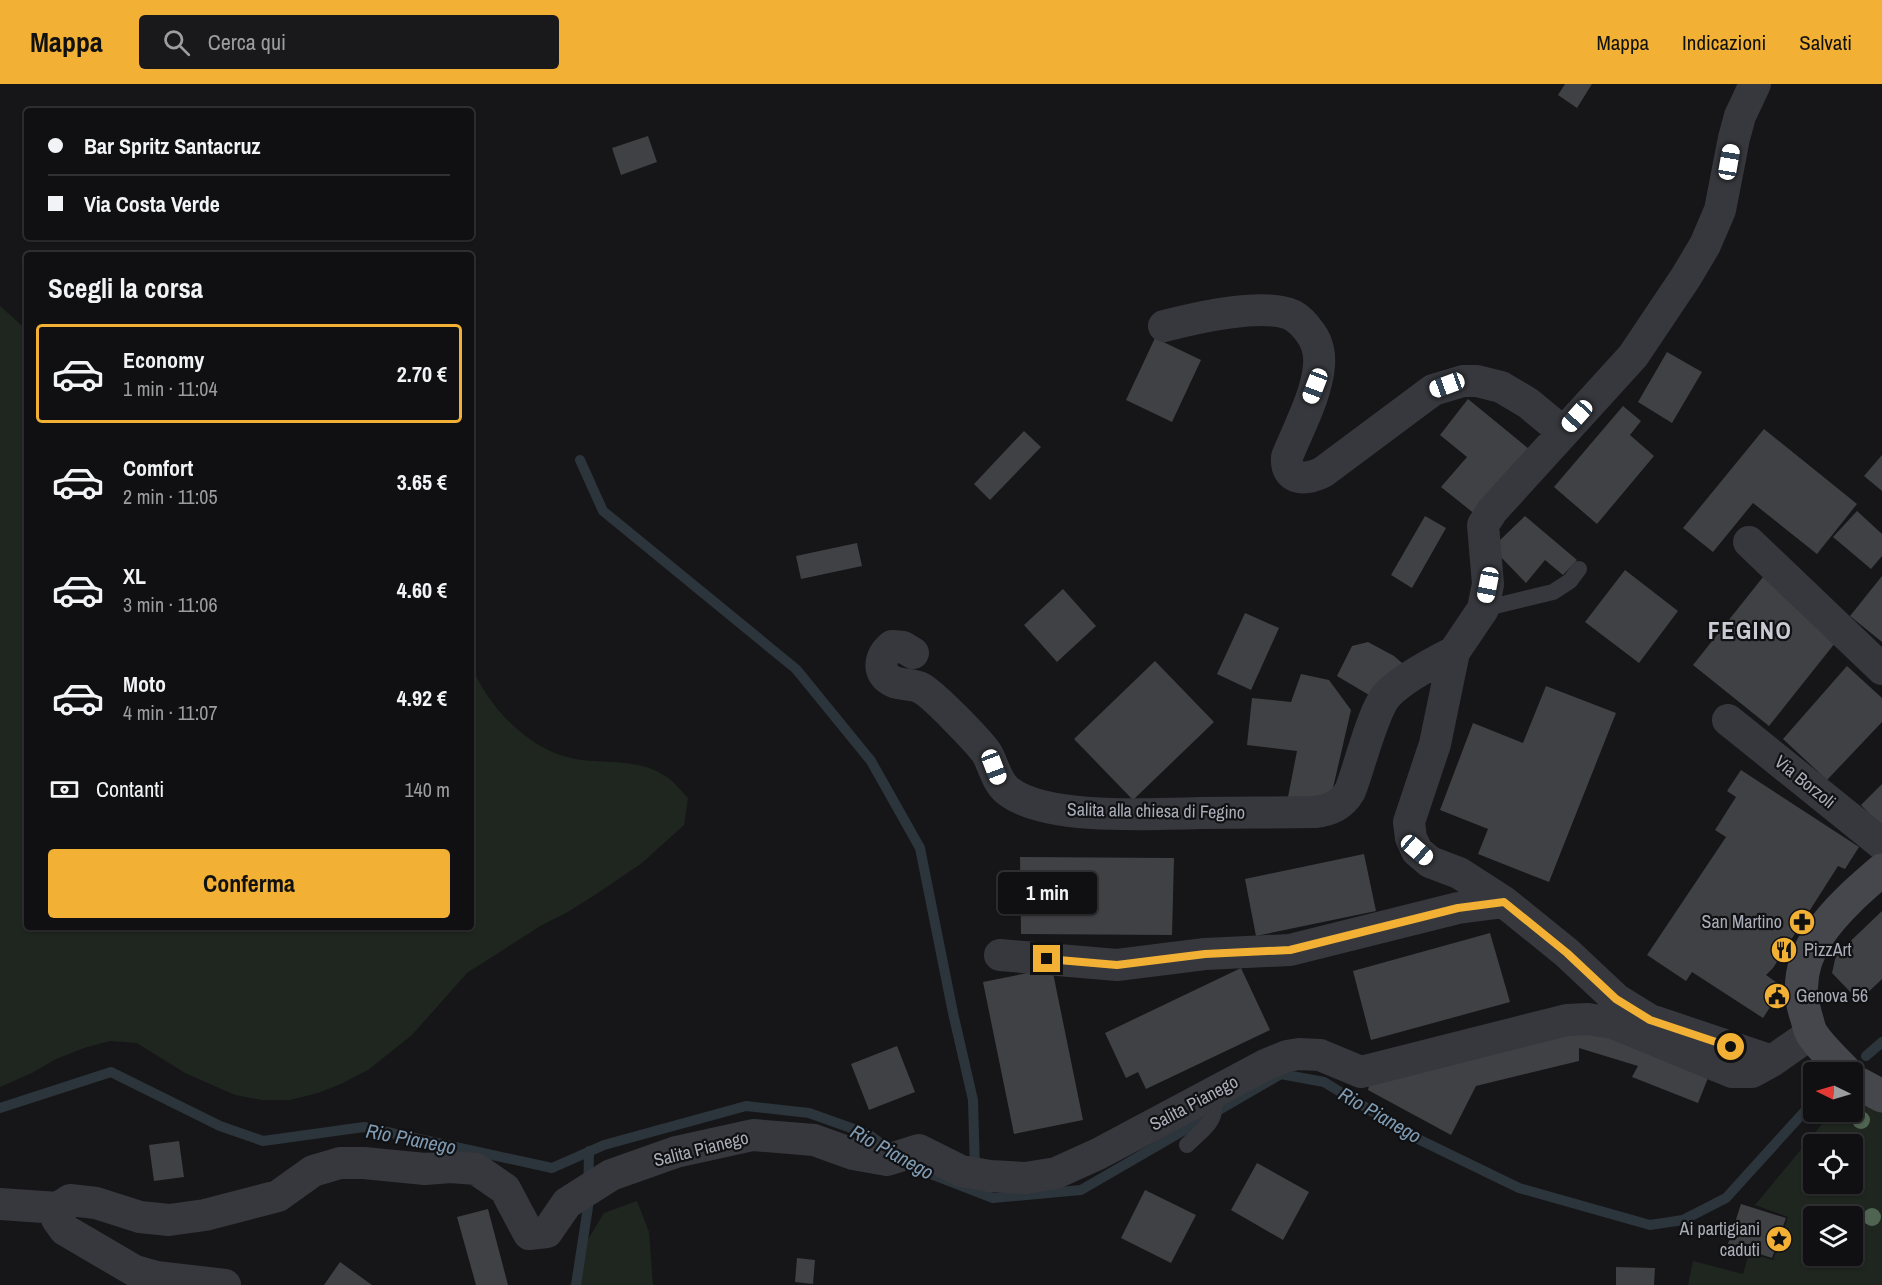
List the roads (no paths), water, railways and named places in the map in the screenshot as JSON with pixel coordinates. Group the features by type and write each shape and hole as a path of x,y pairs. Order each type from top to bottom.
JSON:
{"main road":[{"path":"1837,1062 1812,1033 1801,1001 1807,954 1821,930 1882,870"},
{"path":"1863,1086 1882,1096"}],"street":[{"name":"Salita alla chiesa di Fegino","path":"1755,84 1740,116 1720,210 1705,244 1633,356 1492,511 1483,525 1488,585 1484,609 1454,652 1435,744 1409,822 1411,838 1417,850 1430,862 1459,873 1504,902 1567,953 1616,999 1650,1020 1772,1061"},
{"path":"1164,326 1208,315 1258,311 1291,315 1301,321 1314,337 1318,348 1319,366 1315,386 1287,457 1286,466 1297,477 1313,477 1323,472 1433,390 1463,381 1476,381 1501,387 1528,403 1563,432"},
{"path":"1749,542 1882,669"},
{"name":"Salita alla chiesa di Fegino","path":"914,654 903,646 892,646 883,653 880,662 883,673 893,681 921,688 936,701 977,741 987,754 999,780 1007,791 1031,803 1064,810 1139,814 1316,812 1336,806 1345,799 1350,791 1379,709 1386,696 1434,662 1454,652"},
{"name":"Via Borzoli","path":"1728,720 1882,844"},
{"path":"1000,955 1117,965 1205,954 1290,950 1458,908 1504,902"},
{"name":"Salita Pianego","path":"58,1208 70,1200 96,1203 140,1217 169,1220 205,1215 278,1196 313,1171 340,1163 424,1169 451,1167 476,1169 505,1189 529,1234 547,1232 574,1199 611,1175 676,1152 753,1135 814,1140 853,1154 886,1160 919,1150 961,1171 990,1176 1026,1178 1056,1173 1098,1154 1265,1065 1299,1054 1320,1055 1360,1072 1568,1020 1588,1018 1612,1023 1732,1072 1752,1072 1772,1061"},
{"path":"1772,1061 1812,1033"},
{"path":"0,1204 58,1208 57,1219 66,1230 135,1271 156,1277 225,1285"}],"lane":[{"path":"1484,609 1553,592 1570,581 1579,569"},
{"path":"1186,1145 1214,1119 1213,1094"}],"waterway":[{"path":"580,460 603,511 796,669 871,761 920,848 973,1100 975,1171"},
{"name":"Rio Pianego","path":"1866,1056 1882,1042"},
{"name":"Rio Pianego","path":"0,1108 111,1072 220,1126 263,1141 364,1127 552,1168 604,1145 746,1106 809,1113 868,1134 890,1150"},
{"name":"Rio Pianego","path":"906,1161 918,1169 993,1198 1081,1190 1281,1074 1324,1082 1416,1138 1519,1188 1650,1225 1683,1220 1726,1198 1803,1113"},
{"path":"576,1285 588,1207 589,1151"}],"place":[{"name":"San Martino","path":"1802,922"},
{"name":"PizzArt","path":"1784,950"},
{"name":"Genova 56","path":"1777,996"},
{"name":"Ai partigiani caduti","path":"1779,1239"}],"district":[{"name":"FEGINO","path":"1750,631"}]}
